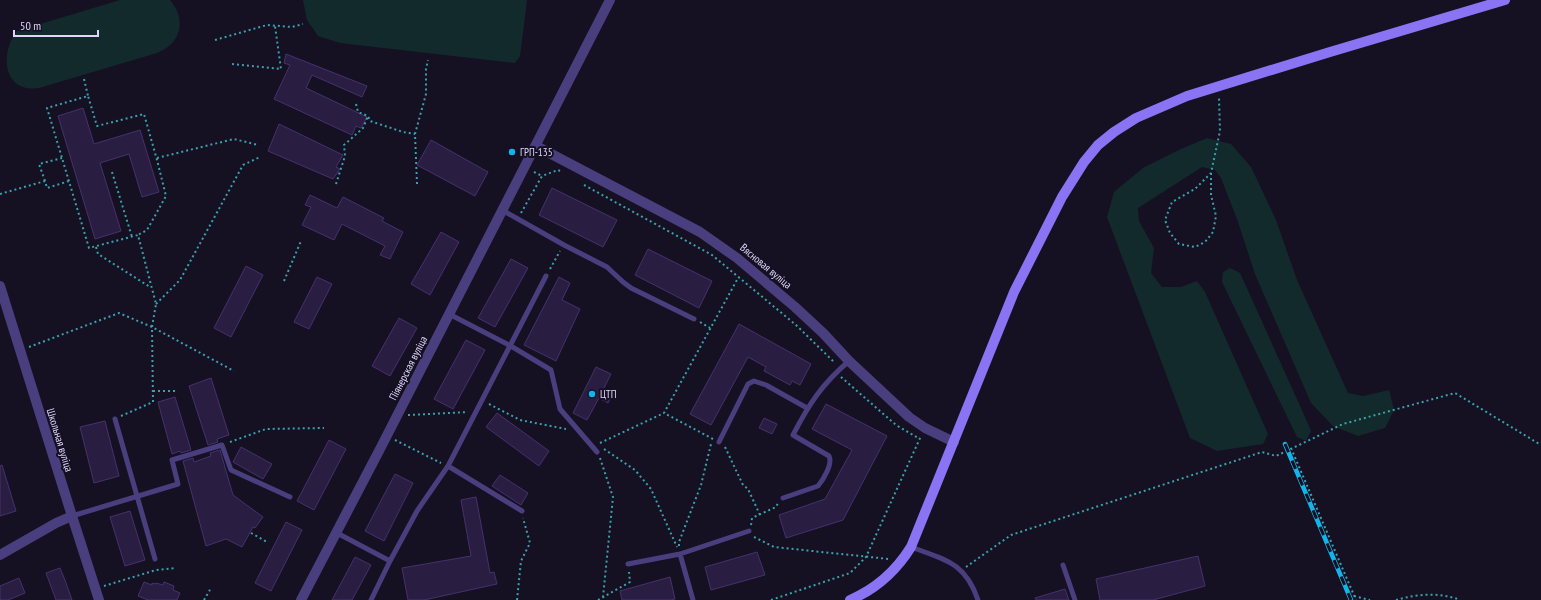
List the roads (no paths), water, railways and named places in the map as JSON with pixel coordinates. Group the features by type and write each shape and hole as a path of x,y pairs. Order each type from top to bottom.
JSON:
{"street":[{"name":"Піянерская вуліца","path":"301,600 387,436 448,314 610,0"},
{"path":"850,600 876,587 902,560 911,547 1000,325 1029,260 1062,197 1087,158 1106,138 1136,118 1167,104 1218,86 1505,0"},
{"name":"Вясновая вуліца","path":"536,146 700,232 720,245 795,306 849,361 900,409 925,428 954,442"},
{"name":"Школьная вуліца","path":"0,286 99,600"},
{"path":"0,555 56,523 72,516"}],"lane":[{"path":"502,210 564,245 607,266 631,288 694,319"},
{"path":"371,600 390,561 421,506 448,466 481,399 546,276"},
{"path":"448,314 509,345 551,370 560,409 597,452"},
{"path":"782,498 818,486 830,463 831,458 829,456 793,435 807,408 818,392 840,368 849,361"},
{"path":"719,442 748,384 754,381 766,385 807,408"},
{"path":"115,419 155,559"},
{"path":"72,516 178,484 172,460 222,445 231,470 290,497"},
{"path":"448,466 522,511"},
{"path":"628,564 680,554 747,532"},
{"path":"337,533 390,561"},
{"path":"911,547 946,561 961,570 971,583 978,600"},
{"path":"680,554 693,600"},
{"path":"1063,565 1075,600"}],"railway":[{"path":"1285,444 1351,600"}],"place":[{"name":"ГРП-135","path":"512,152"},
{"name":"ЦТП","path":"592,394"}]}
